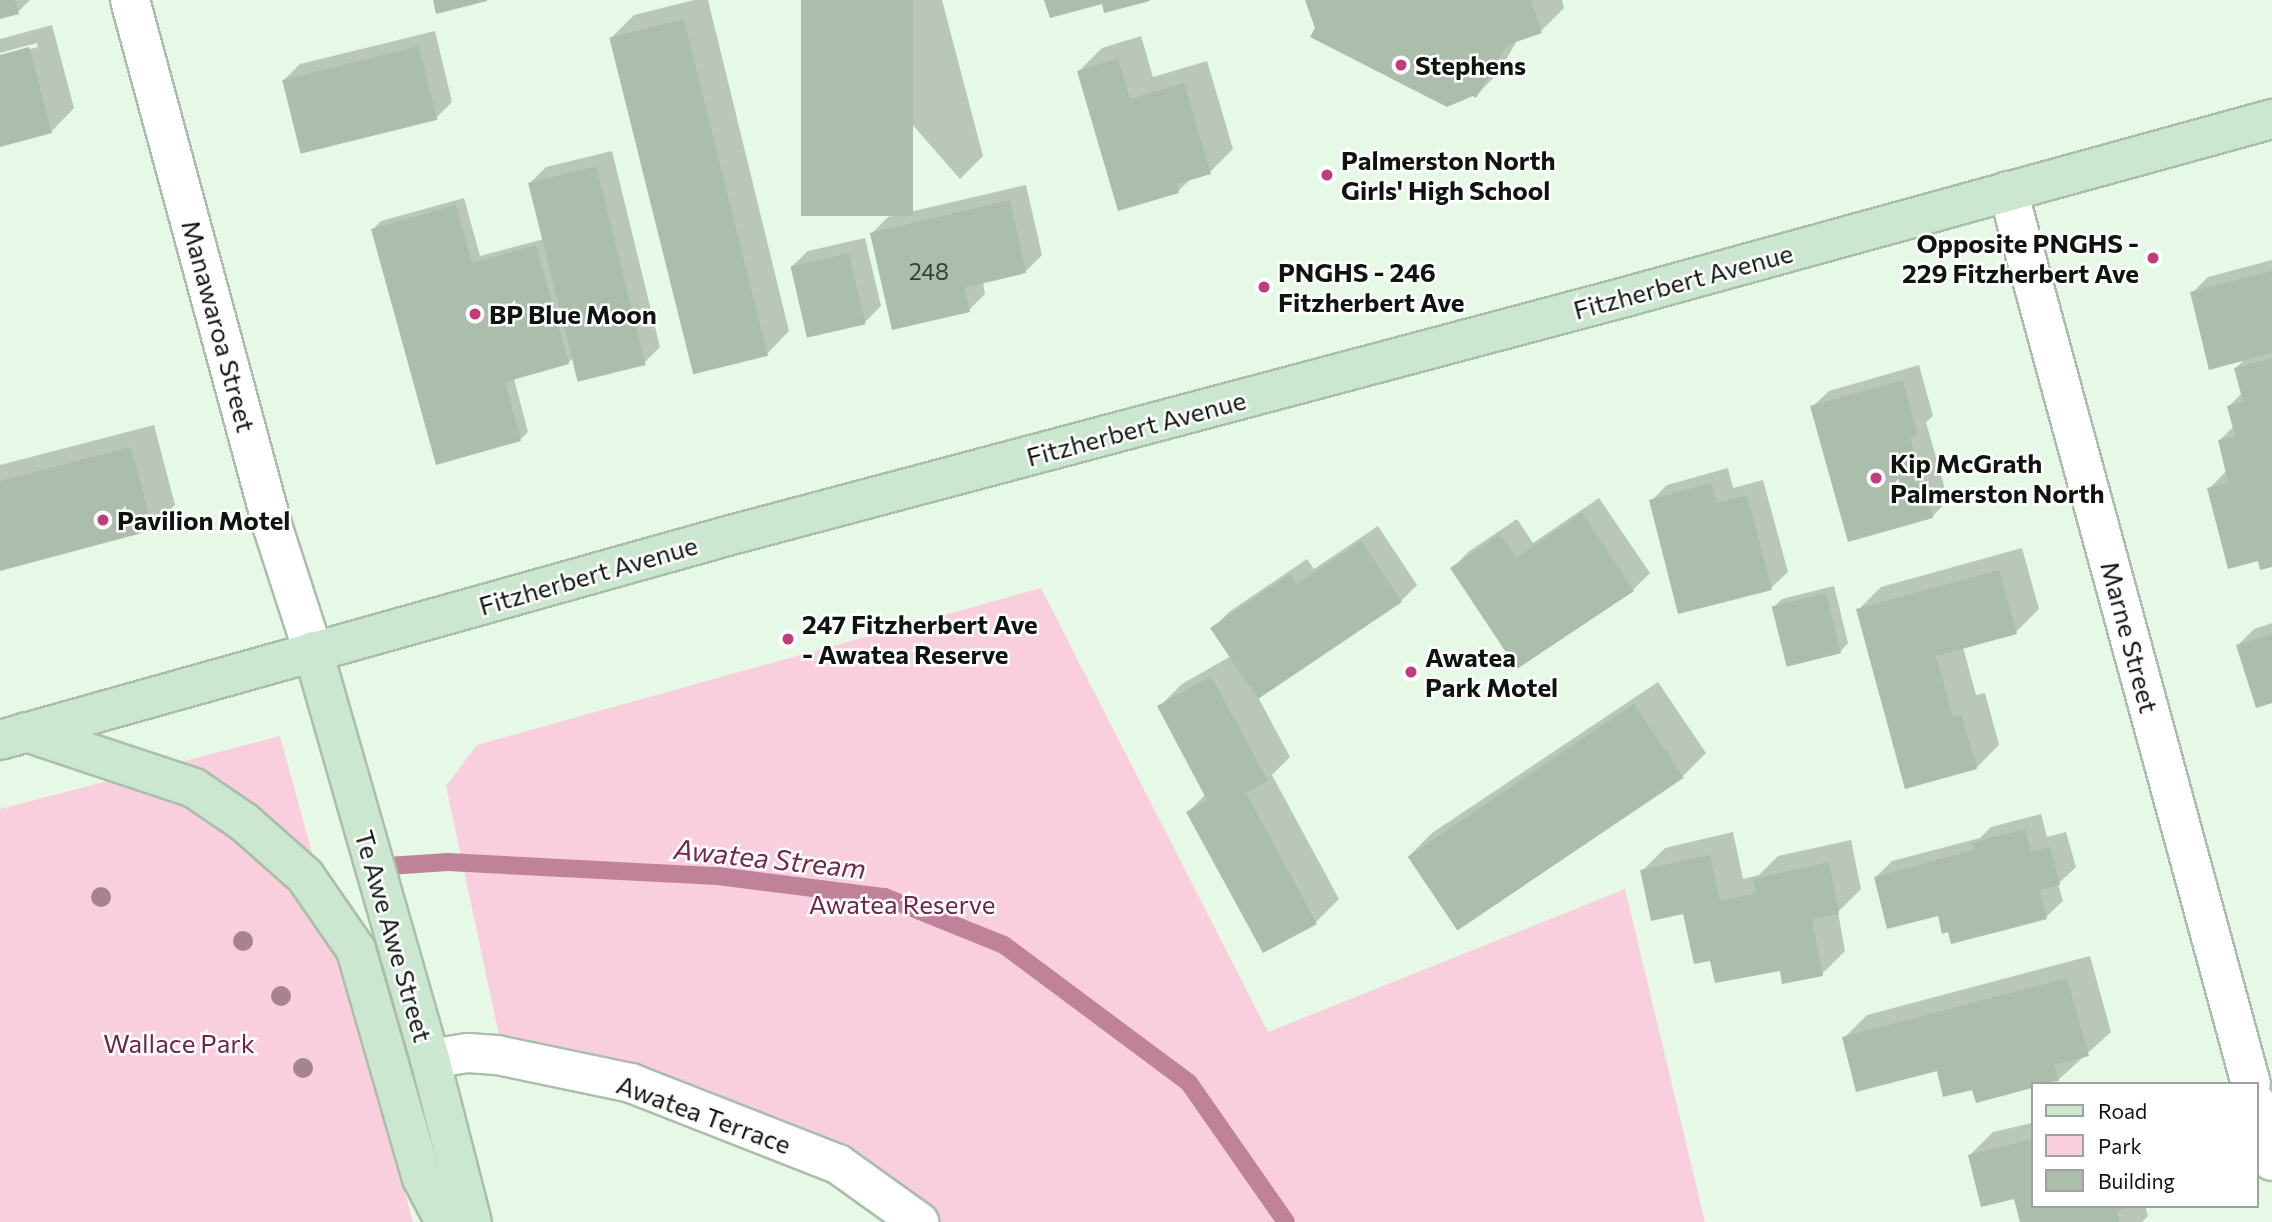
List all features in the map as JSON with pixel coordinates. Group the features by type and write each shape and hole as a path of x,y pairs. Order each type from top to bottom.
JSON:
{"main road":[{"name":"Fitzherbert Avenue","path":"13,736 731,534 1570,312 2272,119"},
{"name":"Te Awe Awe Street","path":"313,651 430,1059 472,1222"},
{"path":"13,736 194,788 244,822 305,876 356,950 422,1178 445,1222"}],"street":[{"name":"Manawaroa Street","path":"130,0 273,528 313,651"},
{"name":"Marne Street","path":"2008,191 2250,1082"},
{"name":"Awatea Terrace","path":"430,1059 468,1052 497,1055 631,1083 838,1164 919,1222"},
{"path":"2258,1110 2272,1161"}],"green space":[{"name":"Awatea Reserve","path":"1041,588 1268,1032 1625,889 1705,1222 919,1222 838,1164 500,1040 446,786 477,745"},
{"name":"Wallace Park","path":"280,736 413,1222 0,1222 0,809"}],"building":[{"path":"0,0 15,0 19,14 0,19"},
{"path":"433,0 487,0 487,1 436,14"},
{"path":"801,0 913,0 913,216 801,216"},
{"path":"1044,0 1150,1 1104,13 1102,4 1050,18"},
{"path":"1305,0 1531,0 1542,33 1507,45 1476,98 1473,96 1447,107 1310,37 1315,28"},
{"path":"684,19 768,356 693,374 609,38"},
{"path":"419,46 437,120 301,154 282,80"},
{"path":"29,47 52,133 0,147 0,55"},
{"path":"1118,58 1130,99 1184,83 1211,174 1177,184 1179,193 1118,211 1077,71"},
{"path":"596,166 646,365 578,382 528,183"},
{"path":"1010,200 1026,273 964,288 970,312 892,330 870,233"},
{"name":"BP Blue Moon","path":"456,205 472,263 536,245 569,364 505,382 521,441 436,465 371,229"},
{"path":"849,253 865,324 807,338 791,266"},
{"path":"2272,271 2272,353 2209,370 2190,292"},
{"path":"2272,358 2272,567 2260,570 2258,561 2228,569 2207,488 2228,482 2218,440 2235,436 2227,406 2243,402 2234,368"},
{"name":"Kip McGrath Palmerston North","path":"1903,380 1917,434 1910,438 1933,518 1848,542 1810,406"},
{"path":"131,447 153,530 0,571 0,481"},
{"path":"1711,483 1717,503 1747,495 1772,590 1678,614 1649,500"},
{"path":"1582,513 1634,591 1517,669 1450,568 1500,534 1516,558"},
{"path":"1361,541 1402,602 1258,699 1210,628 1290,574 1297,584"},
{"path":"1999,570 2017,634 1936,656 1953,717 1962,715 1977,769 1905,789 1856,609"},
{"path":"1826,593 1841,653 1787,667 1772,607"},
{"path":"2272,634 2272,703 2256,708 2236,645"},
{"path":"1211,676 1268,781 1246,793 1317,924 1263,953 1186,812 1207,800 1157,706"},
{"path":"1634,704 1684,778 1457,930 1408,857"},
{"path":"2025,829 2031,852 2050,847 2060,885 2040,890 2047,919 1951,944 1948,932 1942,934 1938,916 1887,929 1874,877 1974,850 1972,843"},
{"path":"1710,855 1720,901 1756,893 1753,879 1829,862 1839,914 1812,919 1823,976 1782,984 1780,971 1715,983 1710,961 1694,964 1683,914 1651,921 1640,870"},
{"path":"2067,978 2089,1056 2054,1065 2059,1081 2030,1082 2030,1089 1976,1103 1972,1090 1943,1097 1937,1071 1856,1092 1842,1037"},
{"path":"2030,1140 2030,1208 2126,1208 2117,1211 2120,1222 2020,1222 2014,1199 1981,1207 1968,1155"}],"waterway":[{"name":"Awatea Stream","path":"373,867 448,862 718,876 885,897 1004,945 1189,1083 1286,1222"}],"place":[{"name":"Stephens","path":"1401,65"},
{"name":"Palmerston North Girls' High School","path":"1327,175"},
{"name":"Opposite PNGHS - 229 Fitzherbert Ave","path":"2153,258"},
{"name":"PNGHS - 246 Fitzherbert Ave","path":"1264,287"},
{"name":"BP Blue Moon","path":"475,314"},
{"name":"Kip McGrath Palmerston North","path":"1876,478"},
{"name":"Pavilion Motel","path":"103,520"},
{"name":"247 Fitzherbert Ave - Awatea Reserve","path":"788,639"},
{"name":"Awatea Park Motel","path":"1411,672"}]}
